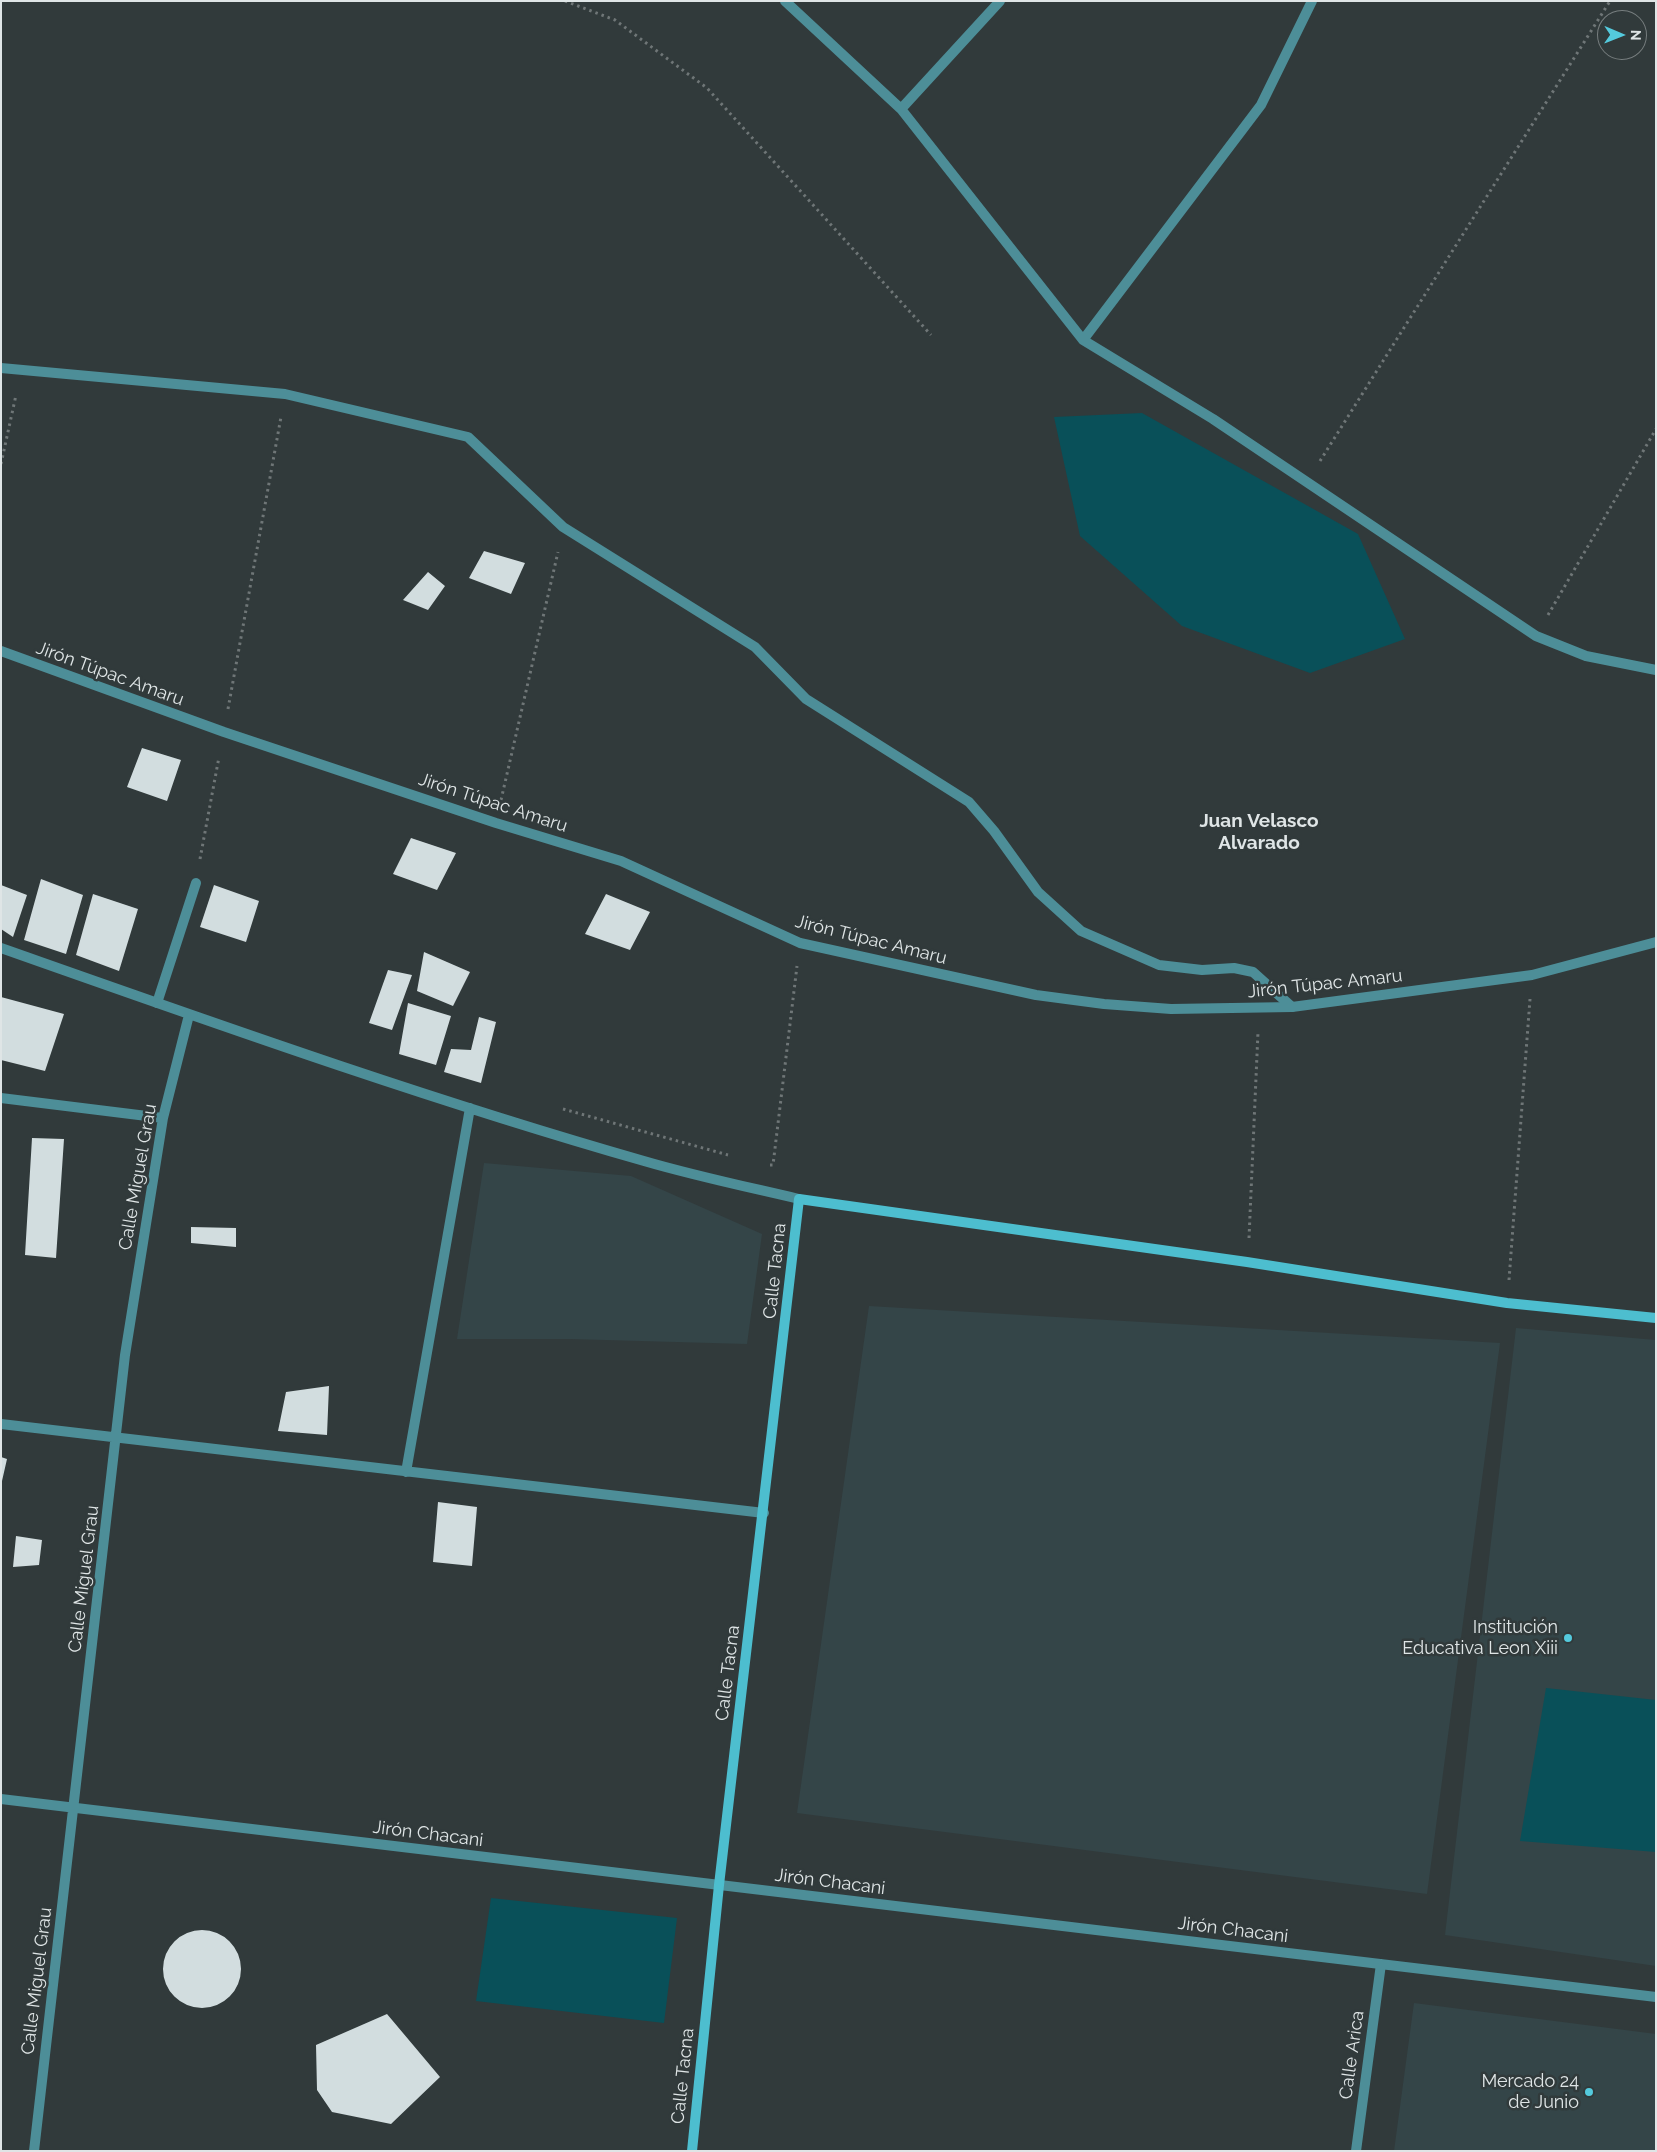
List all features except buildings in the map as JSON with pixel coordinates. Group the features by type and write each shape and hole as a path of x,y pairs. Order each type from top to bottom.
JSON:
{"street":[{"path":"785,1 901,109 1082,340 1213,419 1536,636 1586,656 1656,670"},
{"path":"901,109 1000,1"},
{"path":"1082,340 1262,105 1312,1"},
{"path":"1,368 285,394 468,437 563,527 754,647 806,699 969,802 994,831 1038,892 1081,931 1159,965 1202,970 1234,968 1253,972 1292,1007"},
{"name":"Jirón Túpac Amaru","path":"1,651 224,732 496,823 621,860 800,943 1036,995 1104,1004 1172,1009 1292,1007 1532,975 1656,942"},
{"path":"157,1003 196,883"},
{"path":"1,948 189,1015 470,1108 646,1162 800,1200 1247,1262 1508,1303 1656,1318"},
{"name":"Calle Miguel Grau","path":"34,2151 125,1355 163,1118 189,1015"},
{"path":"1,1098 163,1118"},
{"path":"406,1472 470,1108"},
{"name":"Calle Tacna","path":"692,2151 719,1885 800,1200"},
{"path":"1,1424 764,1513"},
{"name":"Jirón Chacani","path":"1,1799 1656,1996"},
{"name":"Calle Arica","path":"1356,2151 1381,1964"}],"path":[{"path":"565,1 614,20 707,88 931,335"},
{"path":"1306,483 1610,1"},
{"path":"1,464 21,370"},
{"path":"196,883 285,394"},
{"path":"1536,636 1656,429"},
{"path":"496,823 563,527"},
{"path":"766,1164 773,1165 800,943"},
{"path":"1508,1303 1532,975"},
{"path":"1247,1262 1259,1008"},
{"path":"559,1108 732,1156"}],"shaded area":[{"path":"1142,413 1358,534 1405,639 1310,673 1182,626 1080,536 1054,417"},
{"path":"484,1163 631,1176 762,1234 747,1344 570,1339 457,1339"},
{"path":"869,1306 1500,1343 1427,1894 797,1813"},
{"name":"Institución Educativa Leon Xiii","path":"1516,1328 1656,1340 1656,1966 1445,1935"},
{"path":"1546,1688 1656,1700 1656,1852 1520,1841"},
{"path":"491,1898 677,1918 664,2023 476,2001"},
{"path":"1414,2003 1656,2034 1656,2151 1394,2151"}],"place":[{"name":"Institución Educativa Leon Xiii","path":"1568,1638"},
{"name":"Mercado 24 de Junio","path":"1589,2092"}],"district":[{"name":"Juan Velasco Alvarado","path":"1259,832"}]}
